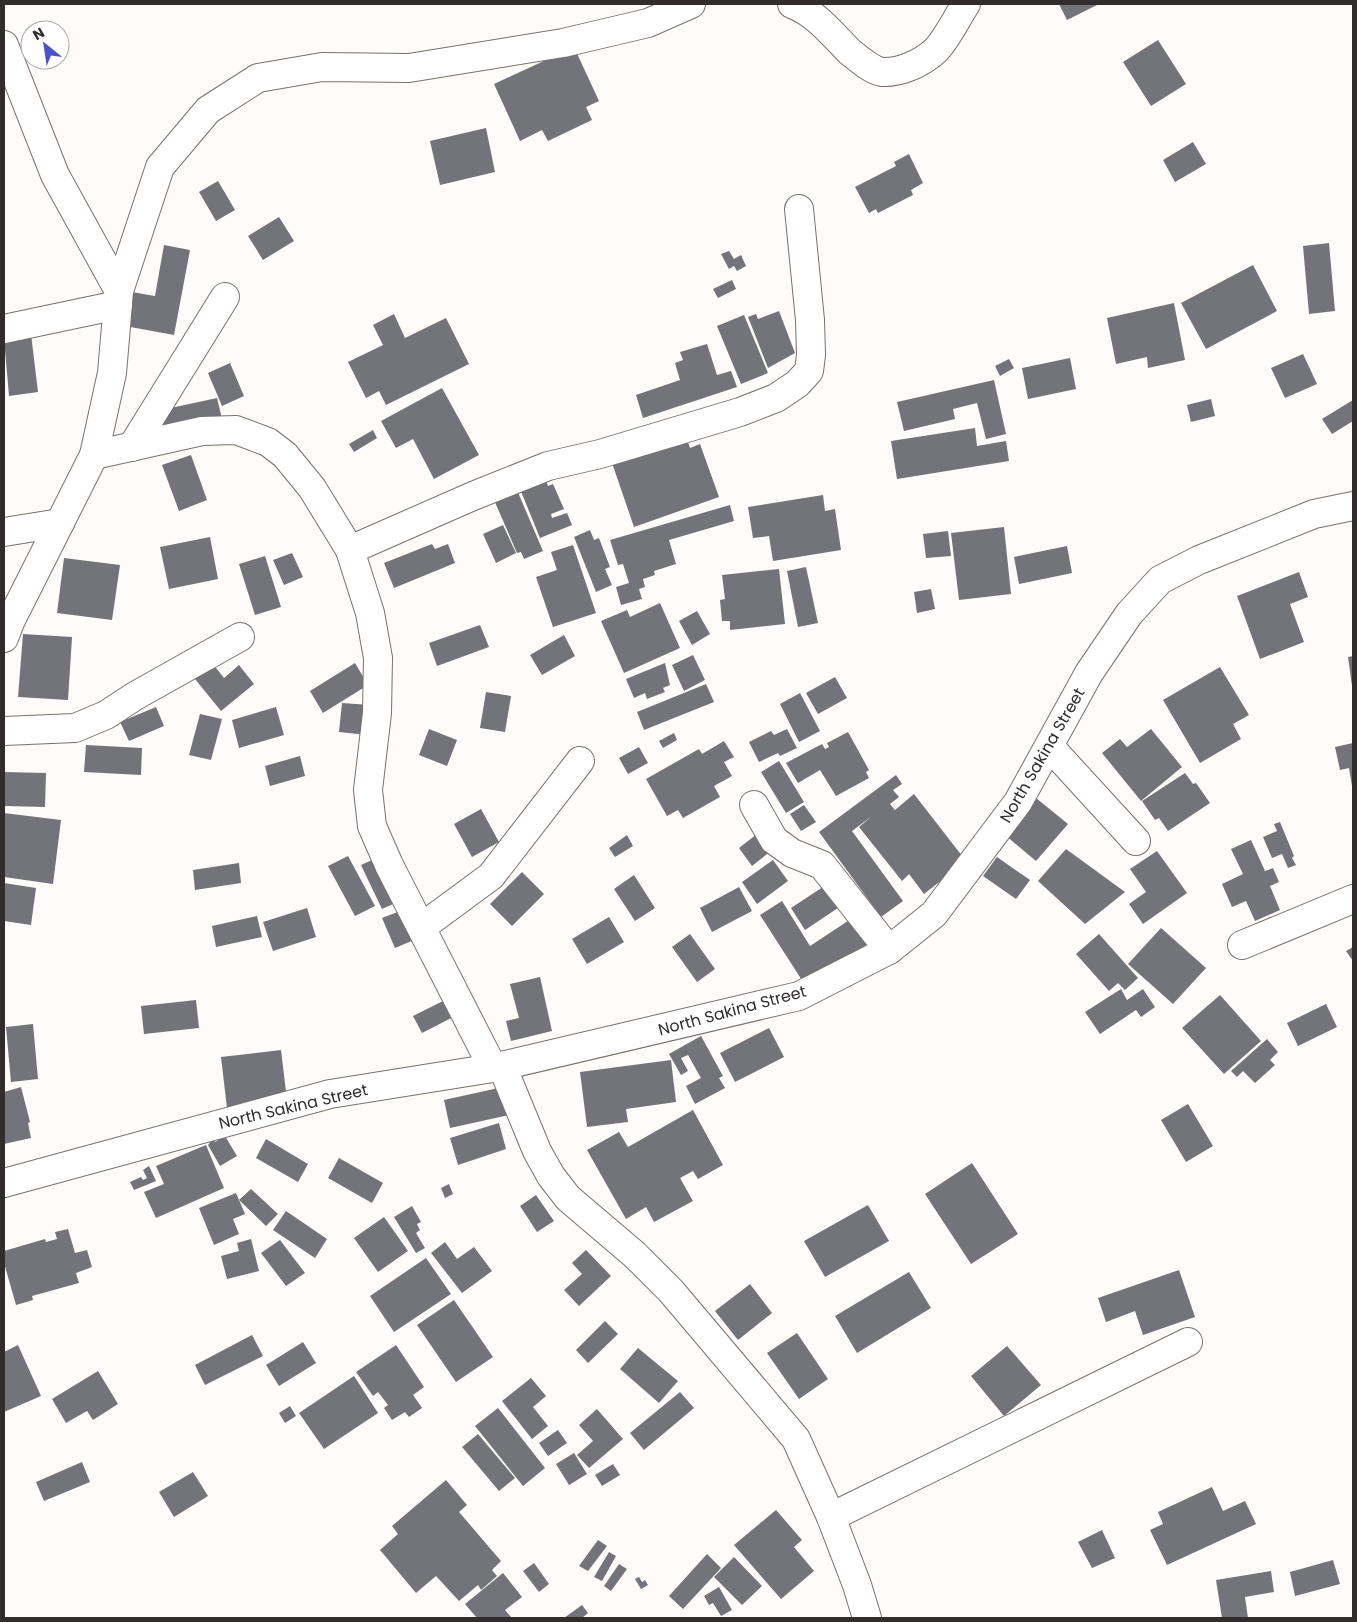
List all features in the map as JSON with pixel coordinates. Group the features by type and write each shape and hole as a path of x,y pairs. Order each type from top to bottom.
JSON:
{"street":[{"path":"4,638 10,622 94,455 112,373 119,298 160,167 208,110 258,78 322,67 409,68 563,43 648,23 691,4"},
{"path":"792,4 804,8 823,22 867,65 882,72 902,70 935,51 966,4"},
{"path":"7,60 55,175 119,298"},
{"path":"350,550 473,496 548,466 600,454 740,412 776,398 797,384 808,370 811,355 810,320 799,209"},
{"path":"132,447 225,297"},
{"path":"4,329 119,298"},
{"path":"94,455 202,431 236,430 268,442 285,455 312,488 350,550 370,613 378,658 377,713 368,790 372,826 389,865 498,1067 550,1176 568,1198 635,1255 671,1291 796,1439 831,1517 857,1585 867,1618"},
{"name":"North Sakina Street","path":"4,1183 330,1094 498,1067 799,996 889,950 934,914 1018,802 1088,673 1129,614 1160,580 1199,560 1314,514 1353,506"},
{"path":"4,532 60,524"},
{"path":"4,731 75,728 106,716 135,696 240,637"},
{"path":"1050,746 1136,841"},
{"path":"422,928 491,876 580,761"},
{"path":"754,805 774,840 792,853 822,865 889,950"},
{"path":"1242,946 1353,900"},
{"path":"831,1517 1188,1342"}],"building":[{"path":"1059,4 1099,4 1067,20"},
{"path":"1158,40 1186,84 1151,106 1123,62"},
{"path":"574,47 599,101 586,107 592,120 548,141 542,130 520,141 494,84"},
{"path":"486,128 495,172 440,185 430,141"},
{"path":"1193,142 1206,164 1175,182 1163,160"},
{"path":"909,154 923,183 911,190 913,195 878,213 876,209 869,213 855,187 896,166 894,162"},
{"path":"218,181 235,210 216,221 199,192"},
{"path":"279,217 294,241 263,260 248,236"},
{"path":"1329,243 1335,311 1309,314 1303,246"},
{"path":"164,245 190,250 174,335 125,326 132,292 155,296"},
{"path":"729,251 734,259 741,255 746,266 737,271 734,266 729,269 721,254"},
{"path":"1253,265 1277,311 1206,349 1181,303"},
{"path":"732,280 736,289 718,298 713,289"},
{"path":"1174,303 1185,360 1148,368 1147,357 1116,364 1107,318"},
{"path":"779,311 795,353 768,368 748,317 756,314 758,319"},
{"path":"394,314 405,338 446,318 469,364 386,405 379,391 366,398 348,362 383,345 373,325"},
{"path":"744,315 768,373 741,384 717,326"},
{"path":"31,334 38,392 9,396 4,338"},
{"path":"707,344 717,375 731,371 737,387 643,418 636,395 680,380 675,363 683,360 680,352"},
{"path":"1303,354 1317,384 1285,398 1271,368"},
{"path":"1070,358 1076,389 1028,399 1022,368"},
{"path":"1009,359 1014,368 1000,376 995,366"},
{"path":"230,363 244,396 222,406 208,373"},
{"path":"994,380 1006,434 986,439 977,403 953,409 955,419 904,431 897,402"},
{"path":"442,388 479,455 434,479 413,439 396,448 381,421"},
{"path":"217,398 222,419 161,432 157,411"},
{"path":"1211,399 1215,416 1191,422 1187,405"},
{"path":"1353,400 1353,421 1332,434 1322,419"},
{"path":"975,428 977,446 1006,441 1009,461 897,479 891,441"},
{"path":"373,430 377,438 354,452 349,444"},
{"path":"685,434 690,448 700,444 719,497 634,527 611,460"},
{"path":"191,455 207,500 179,511 162,465"},
{"path":"546,481 548,486 553,484 564,509 551,514 552,518 567,513 572,525 540,538 518,484"},
{"path":"514,483 543,551 524,559 521,552 517,553 491,493"},
{"path":"823,495 825,511 835,509 841,550 773,561 769,536 753,538 748,507"},
{"path":"730,505 734,521 669,540 676,564 654,571 655,575 643,579 645,587 639,589 642,599 621,605 616,587 629,583 623,564 618,565 610,540"},
{"path":"503,525 516,553 496,563 483,534"},
{"path":"1004,527 1011,594 959,600 951,533"},
{"path":"590,530 594,540 599,538 610,567 605,569 612,585 596,592 574,537"},
{"path":"948,531 951,556 926,558 923,534"},
{"path":"210,537 218,579 169,589 160,547"},
{"path":"432,544 435,549 448,544 455,563 394,588 384,563"},
{"path":"573,545 596,613 553,627 536,577 557,570 551,552"},
{"path":"1067,546 1072,573 1019,584 1014,557"},
{"path":"292,553 303,577 284,585 273,560"},
{"path":"265,556 281,607 255,615 239,564"},
{"path":"64,558 120,565 112,620 57,613"},
{"path":"806,567 818,623 798,627 787,571"},
{"path":"779,569 785,624 730,630 730,621 722,621 720,600 725,599 722,575"},
{"path":"1299,572 1308,597 1290,604 1304,642 1260,659 1237,596"},
{"path":"931,589 935,609 917,613 914,592"},
{"path":"660,603 680,648 624,673 601,621 627,610 630,617"},
{"path":"697,611 710,634 692,645 679,621"},
{"path":"480,625 489,647 437,666 429,643"},
{"path":"23,634 72,637 68,700 18,697"},
{"path":"564,635 575,656 542,675 530,655"},
{"path":"693,655 705,680 684,691 672,665"},
{"path":"1353,656 1353,686 1352,686 1348,657"},
{"path":"355,663 368,685 323,713 310,691"},
{"path":"665,663 670,685 663,688 665,692 647,699 645,693 634,698 626,679"},
{"path":"213,664 224,678 239,665 254,684 221,711 195,679"},
{"path":"1220,667 1249,715 1233,724 1241,739 1200,763 1163,700"},
{"path":"835,677 847,698 818,714 806,693"},
{"path":"706,684 714,702 644,730 637,712"},
{"path":"486,692 511,696 505,732 480,728"},
{"path":"800,693 820,731 799,742 780,704"},
{"path":"342,703 370,705 367,735 339,732"},
{"path":"156,707 164,726 129,741 120,722"},
{"path":"276,707 284,735 239,748 232,720"},
{"path":"200,714 222,719 211,760 189,755"},
{"path":"429,729 457,740 447,766 419,755"},
{"path":"787,729 797,748 780,756 778,753 759,762 749,742 771,731 774,735"},
{"path":"1151,729 1182,767 1141,801 1102,753 1120,739 1127,747"},
{"path":"848,732 869,770 866,772 869,778 836,796 820,770 798,783 786,763 822,744 825,749 829,747 827,743"},
{"path":"674,733 677,740 663,748 659,741"},
{"path":"724,741 734,757 724,762 732,776 714,786 720,797 683,818 678,810 667,816 646,779 699,749 702,754"},
{"path":"1353,743 1352,786 1349,768 1340,770 1335,747"},
{"path":"86,745 142,748 141,775 84,772"},
{"path":"639,747 648,763 628,774 619,758"},
{"path":"300,756 305,776 270,786 265,766"},
{"path":"779,761 804,802 786,813 761,772"},
{"path":"4,772 46,773 45,807 4,806"},
{"path":"1185,773 1193,784 1196,783 1210,803 1168,831 1159,818 1155,820 1142,801"},
{"path":"896,775 902,784 893,790 899,797 890,804 895,810 914,794 966,861 924,894 909,874 902,881 859,827 872,816 852,831 903,901 881,917 819,832"},
{"path":"1036,798 1068,824 1036,861 1005,835"},
{"path":"804,805 816,822 801,831 790,814"},
{"path":"481,809 499,842 472,857 454,824"},
{"path":"4,813 61,820 53,884 4,877"},
{"path":"1280,822 1296,865 1288,868 1282,854 1272,858 1263,837 1277,831 1274,824"},
{"path":"757,834 771,851 752,866 739,848"},
{"path":"627,835 633,846 615,857 609,848"},
{"path":"1251,840 1265,871 1273,868 1279,882 1270,886 1280,910 1255,921 1246,901 1232,907 1222,884 1243,874 1231,849"},
{"path":"1066,849 1125,892 1085,924 1038,881"},
{"path":"1157,851 1187,893 1143,924 1129,904 1146,892 1130,869"},
{"path":"348,856 375,906 355,916 328,866"},
{"path":"381,856 402,900 382,909 361,865"},
{"path":"997,857 1030,880 1016,899 983,876"},
{"path":"773,860 788,881 757,904 742,882"},
{"path":"239,863 241,883 195,890 193,870"},
{"path":"522,872 544,894 512,926 490,904"},
{"path":"634,875 655,908 635,921 614,889"},
{"path":"4,883 36,888 31,925 4,921"},
{"path":"829,883 844,904 805,930 791,908"},
{"path":"739,887 752,911 712,932 700,908"},
{"path":"782,901 810,946 857,915 873,941 805,985 760,915"},
{"path":"307,908 316,937 273,951 263,922"},
{"path":"408,908 421,937 395,948 382,918"},
{"path":"257,916 262,937 216,947 212,926"},
{"path":"609,917 624,942 587,964 572,939"},
{"path":"1161,928 1206,968 1173,1004 1128,964"},
{"path":"690,934 715,969 697,982 672,947"},
{"path":"1099,934 1138,978 1125,990 1118,983 1109,991 1076,954"},
{"path":"1353,947 1353,961 1346,951"},
{"path":"540,977 552,1031 511,1041 506,1021 519,1018 510,984"},
{"path":"1121,989 1127,1000 1143,989 1155,1007 1141,1017 1136,1010 1100,1034 1085,1012"},
{"path":"1220,995 1261,1041 1224,1074 1182,1028"},
{"path":"451,997 459,1014 422,1033 413,1016"},
{"path":"196,1000 199,1028 144,1034 141,1006"},
{"path":"1326,1004 1337,1027 1298,1046 1287,1023"},
{"path":"33,1024 38,1079 11,1082 6,1027"},
{"path":"769,1028 784,1057 735,1082 720,1053"},
{"path":"701,1036 723,1076 719,1078 725,1088 695,1104 686,1086 701,1078 688,1055 681,1058 688,1071 681,1075 669,1054"},
{"path":"1267,1039 1278,1052 1270,1060 1275,1065 1255,1083 1243,1071 1237,1077 1231,1071"},
{"path":"281,1050 287,1100 227,1108 221,1057"},
{"path":"671,1060 676,1102 626,1109 628,1122 587,1127 580,1072"},
{"path":"21,1087 30,1122 28,1123 31,1138 4,1144 4,1092"},
{"path":"503,1087 509,1115 450,1128 444,1100"},
{"path":"1188,1104 1213,1146 1186,1162 1161,1120"},
{"path":"693,1110 723,1165 698,1179 693,1171 680,1178 693,1201 654,1222 646,1207 626,1219 587,1150 619,1132 628,1147"},
{"path":"499,1123 506,1149 458,1165 450,1138"},
{"path":"225,1136 237,1156 220,1166 208,1145 213,1138 215,1142"},
{"path":"266,1139 308,1164 298,1182 256,1158"},
{"path":"206,1145 224,1188 156,1218 144,1192 164,1184 156,1166"},
{"path":"339,1158 383,1183 372,1203 328,1178"},
{"path":"972,1163 1018,1234 971,1264 925,1194"},
{"path":"149,1166 156,1181 134,1190 130,1182 141,1177 143,1180 147,1178 143,1170"},
{"path":"449,1184 453,1194 445,1198 441,1188"},
{"path":"251,1189 278,1214 266,1226 239,1200"},
{"path":"236,1193 245,1214 233,1219 239,1234 214,1245 199,1208"},
{"path":"536,1195 554,1221 537,1232 520,1206"},
{"path":"868,1205 889,1241 825,1277 804,1241"},
{"path":"412,1206 421,1222 417,1224 420,1230 416,1233 425,1248 416,1253 394,1217"},
{"path":"286,1211 327,1239 315,1258 273,1230"},
{"path":"384,1217 408,1251 378,1272 354,1238"},
{"path":"68,1229 75,1253 87,1250 92,1267 76,1273 79,1283 32,1296 33,1300 16,1305 4,1263 4,1251 45,1239 46,1242 57,1239 55,1232"},
{"path":"251,1239 259,1271 227,1279 221,1256 239,1251 237,1243"},
{"path":"280,1240 305,1273 286,1286 261,1253"},
{"path":"445,1242 457,1259 474,1247 492,1271 462,1293 431,1253"},
{"path":"586,1250 611,1276 579,1306 564,1290 582,1274 572,1263"},
{"path":"426,1258 451,1294 394,1332 370,1296"},
{"path":"1179,1270 1195,1317 1143,1335 1135,1311 1106,1322 1098,1298"},
{"path":"909,1272 931,1308 857,1353 835,1316"},
{"path":"750,1284 772,1313 738,1340 715,1311"},
{"path":"454,1300 493,1357 456,1382 417,1325"},
{"path":"605,1321 618,1334 588,1363 576,1350"},
{"path":"797,1333 828,1379 799,1399 767,1353"},
{"path":"252,1335 263,1356 205,1385 195,1365"},
{"path":"303,1342 316,1363 279,1386 266,1365"},
{"path":"18,1345 41,1396 4,1412 4,1352"},
{"path":"396,1345 424,1387 413,1395 422,1408 409,1417 405,1412 392,1420 384,1408 388,1405 378,1392 373,1396 356,1372"},
{"path":"1007,1346 1041,1385 1004,1416 971,1376"},
{"path":"638,1348 678,1381 659,1403 620,1369"},
{"path":"98,1371 118,1404 93,1420 87,1411 66,1423 52,1399"},
{"path":"354,1376 378,1413 324,1449 299,1413"},
{"path":"531,1378 546,1396 533,1407 548,1426 532,1439 502,1401"},
{"path":"680,1392 694,1408 644,1450 630,1433"},
{"path":"290,1406 296,1416 285,1423 279,1413"},
{"path":"498,1408 545,1468 523,1486 475,1426"},
{"path":"597,1409 623,1439 589,1468 577,1455 593,1441 579,1425"},
{"path":"558,1430 567,1443 548,1456 539,1443"},
{"path":"478,1434 515,1478 499,1491 462,1447"},
{"path":"574,1453 587,1474 569,1485 556,1464"},
{"path":"82,1462 90,1482 44,1501 36,1482"},
{"path":"613,1464 620,1475 602,1486 595,1475"},
{"path":"193,1472 208,1496 174,1517 159,1492"},
{"path":"446,1480 467,1505 459,1512 501,1561 492,1570 497,1576 481,1590 478,1585 459,1601 436,1576 416,1593 380,1550 398,1534 392,1526"},
{"path":"1212,1487 1223,1511 1245,1501 1256,1524 1167,1565 1150,1530 1163,1524 1158,1512"},
{"path":"776,1510 802,1540 794,1547 814,1571 781,1599 734,1545"},
{"path":"1102,1530 1115,1558 1092,1568 1078,1542"},
{"path":"598,1540 607,1546 588,1571 579,1566"},
{"path":"609,1552 616,1556 602,1581 594,1577"},
{"path":"707,1554 721,1568 683,1609 669,1596"},
{"path":"734,1557 762,1586 742,1605 714,1577"},
{"path":"1333,1560 1340,1584 1295,1596 1290,1572"},
{"path":"534,1563 549,1584 539,1592 523,1571"},
{"path":"619,1564 627,1569 611,1591 604,1586"},
{"path":"1271,1571 1274,1592 1245,1597 1248,1618 1222,1618 1216,1580"},
{"path":"503,1573 522,1597 505,1610 512,1618 477,1618 465,1604"},
{"path":"639,1577 642,1582 645,1580 648,1585 641,1589 635,1579"},
{"path":"719,1587 732,1610 721,1616 713,1603 709,1605 704,1596"},
{"path":"582,1605 588,1613 582,1618 564,1618"}]}
